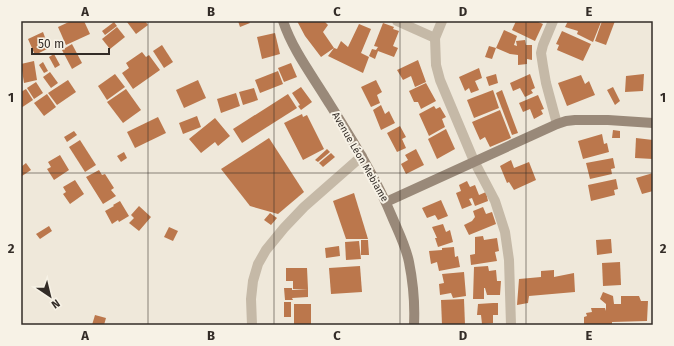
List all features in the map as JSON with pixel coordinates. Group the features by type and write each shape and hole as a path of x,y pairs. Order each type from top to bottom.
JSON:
{"street":[{"name":"Avenue Léon Mebiame","path":"284,21 298,54 362,156 386,202 409,261 414,325"},
{"path":"397,21 435,38"},
{"path":"442,21 435,38 436,65 440,80 474,162 495,201 505,232 509,260 511,325"},
{"path":"553,21 543,45 542,53 545,77 557,124"},
{"path":"386,202 566,121 608,120 653,123"},
{"path":"252,325 251,299 253,281 258,264 266,250 304,206 362,156"}],"building":[{"path":"71,21 84,21 90,34 66,45 58,27"},
{"path":"145,21 148,25 136,34 127,22"},
{"path":"238,21 249,21 250,23 240,27"},
{"path":"297,21 324,21 328,25 323,32 334,48 321,57 305,36"},
{"path":"516,21 536,21 543,24 535,41 512,30"},
{"path":"568,21 601,22 593,42 577,34 578,31 565,27"},
{"path":"602,21 615,21 606,45 595,41"},
{"path":"114,22 117,26 105,35 102,31"},
{"path":"383,23 394,27 393,29 399,31 393,46 398,48 394,57 378,51 375,59 369,56 372,49 376,50 378,47 374,46"},
{"path":"359,24 371,29 361,53 369,57 363,73 328,56 334,48 337,49 341,41 348,47"},
{"path":"117,27 125,37 110,49 102,39"},
{"path":"504,30 517,36 514,45 517,46 516,41 525,40 526,45 532,45 532,60 527,59 527,64 518,65 518,55 510,54 496,48"},
{"path":"562,31 591,44 583,61 557,50 559,45 556,44"},
{"path":"43,32 49,48 35,55 28,39"},
{"path":"275,33 280,54 262,59 257,37"},
{"path":"72,44 82,63 72,69 62,50"},
{"path":"162,45 173,62 164,68 153,51"},
{"path":"489,46 496,48 492,59 485,57"},
{"path":"142,52 146,57 149,55 160,70 133,89 122,73 129,68 126,63"},
{"path":"54,54 60,65 55,68 49,57"},
{"path":"418,60 426,82 415,87 411,76 403,80 397,70"},
{"path":"34,61 37,80 24,83 21,64"},
{"path":"43,62 48,71 44,73 39,65"},
{"path":"291,63 297,77 284,82 278,68"},
{"path":"479,68 482,78 475,81 479,90 471,93 469,88 465,91 459,77"},
{"path":"278,71 283,84 260,93 255,80"},
{"path":"50,72 58,83 51,88 43,77"},
{"path":"115,74 125,87 107,100 98,86"},
{"path":"496,74 498,83 489,86 486,77"},
{"path":"530,74 535,88 531,90 533,93 525,97 520,88 513,91 510,83"},
{"path":"644,74 643,91 625,92 626,76"},
{"path":"581,75 585,84 589,81 595,95 567,106 558,83"},
{"path":"68,80 76,92 57,105 48,93"},
{"path":"198,80 206,98 184,108 176,90"},
{"path":"376,80 382,92 377,95 380,103 371,107 361,87"},
{"path":"36,82 43,93 34,99 27,88"},
{"path":"426,83 436,101 421,109 418,102 414,102 409,91"},
{"path":"301,87 312,102 301,110 298,106 300,105 292,93"},
{"path":"613,87 620,101 615,105 607,90"},
{"path":"254,88 258,100 243,105 239,92"},
{"path":"26,89 33,100 21,108 21,92"},
{"path":"126,89 141,110 123,123 107,102"},
{"path":"493,90 499,108 474,118 467,100"},
{"path":"502,90 518,133 512,135 496,93"},
{"path":"236,93 240,106 221,113 217,99"},
{"path":"47,94 56,107 44,116 34,103"},
{"path":"288,94 297,108 242,143 233,129"},
{"path":"538,95 544,109 541,110 543,114 534,119 530,109 523,112 519,103"},
{"path":"381,105 385,114 389,111 395,123 381,130 373,110"},
{"path":"434,106 436,109 440,107 446,117 442,119 445,127 429,136 419,114"},
{"path":"500,110 511,138 490,147 485,137 480,140 472,122"},
{"path":"302,114 303,117 307,115 324,149 303,160 284,123"},
{"path":"197,116 201,127 183,134 179,123"},
{"path":"158,117 166,133 135,148 127,132"},
{"path":"215,118 230,136 218,146 215,142 201,153 189,139"},
{"path":"400,126 406,137 402,139 406,148 397,152 387,133"},
{"path":"446,129 455,149 437,159 428,139"},
{"path":"613,130 620,131 620,138 612,138"},
{"path":"74,131 77,135 67,142 64,137"},
{"path":"602,134 604,144 607,143 609,152 583,159 578,141"},
{"path":"269,138 304,192 278,214 250,206 221,169"},
{"path":"636,138 653,140 653,159 635,158"},
{"path":"80,140 96,165 85,172 69,147"},
{"path":"327,149 330,152 318,162 315,160"},
{"path":"416,149 424,165 406,174 401,164 408,160 405,155"},
{"path":"124,152 127,158 121,162 117,156"},
{"path":"331,153 335,157 323,167 319,163"},
{"path":"60,155 69,170 54,180 47,169 51,167 48,162"},
{"path":"613,158 615,168 611,169 612,174 590,179 586,163"},
{"path":"511,160 514,168 529,162 536,180 514,190 509,182 507,183 500,166"},
{"path":"26,163 31,170 22,176 21,167"},
{"path":"99,170 102,175 105,174 114,188 111,190 116,196 103,204 86,177"},
{"path":"653,173 653,191 642,194 636,178"},
{"path":"616,179 618,189 614,190 615,195 591,201 588,185"},
{"path":"75,180 84,194 70,204 63,194 66,192 63,187"},
{"path":"467,181 470,187 475,185 479,195 486,192 488,201 475,206 472,198 469,199 472,205 462,209 456,193 461,191 459,185"},
{"path":"354,193 368,239 346,239 333,201"},
{"path":"441,200 448,216 438,220 435,215 427,218 422,208"},
{"path":"120,201 129,216 112,224 105,211"},
{"path":"139,206 151,217 139,231 129,223 134,218 131,215"},
{"path":"483,207 486,214 492,212 496,224 469,235 464,225 472,221 475,217 473,211"},
{"path":"270,213 277,218 271,225 264,220"},
{"path":"443,224 446,232 450,230 453,242 438,247 435,238 437,238 432,227"},
{"path":"49,226 52,231 40,239 36,234"},
{"path":"169,227 178,231 173,241 164,237"},
{"path":"483,236 484,240 497,238 499,251 495,252 497,261 471,265 470,255 475,254 475,237"},
{"path":"611,239 612,253 597,255 596,240"},
{"path":"361,240 368,240 369,255 361,255"},
{"path":"359,241 361,259 346,260 345,242"},
{"path":"339,246 340,256 326,258 325,248"},
{"path":"454,247 455,257 458,256 460,267 439,271 437,262 431,264 429,251"},
{"path":"620,262 621,285 603,286 602,263"},
{"path":"360,266 362,292 331,294 329,268"},
{"path":"488,266 489,271 496,270 497,281 501,281 500,295 487,295 484,288 484,299 473,299 474,267"},
{"path":"286,268 307,268 308,289 293,289 293,281 286,281"},
{"path":"554,270 554,277 574,273 575,292 529,296 528,303 517,305 519,279 541,277 541,271"},
{"path":"464,272 466,296 453,298 451,293 440,295 439,284 444,283 442,274"},
{"path":"284,288 292,288 292,290 308,289 308,297 285,300"},
{"path":"603,292 613,296 614,304 621,304 621,296 639,296 641,301 648,301 647,321 612,322 612,325 584,325 584,317 587,316 586,313 592,312 591,308 605,308 606,311 606,304 600,299"},
{"path":"464,299 465,325 442,325 441,300"},
{"path":"284,302 291,302 291,317 284,317"},
{"path":"498,303 498,315 493,315 493,323 482,324 481,315 477,315 478,304"},
{"path":"294,304 311,304 311,325 294,325"},
{"path":"95,315 106,318 104,325 92,325"}]}
